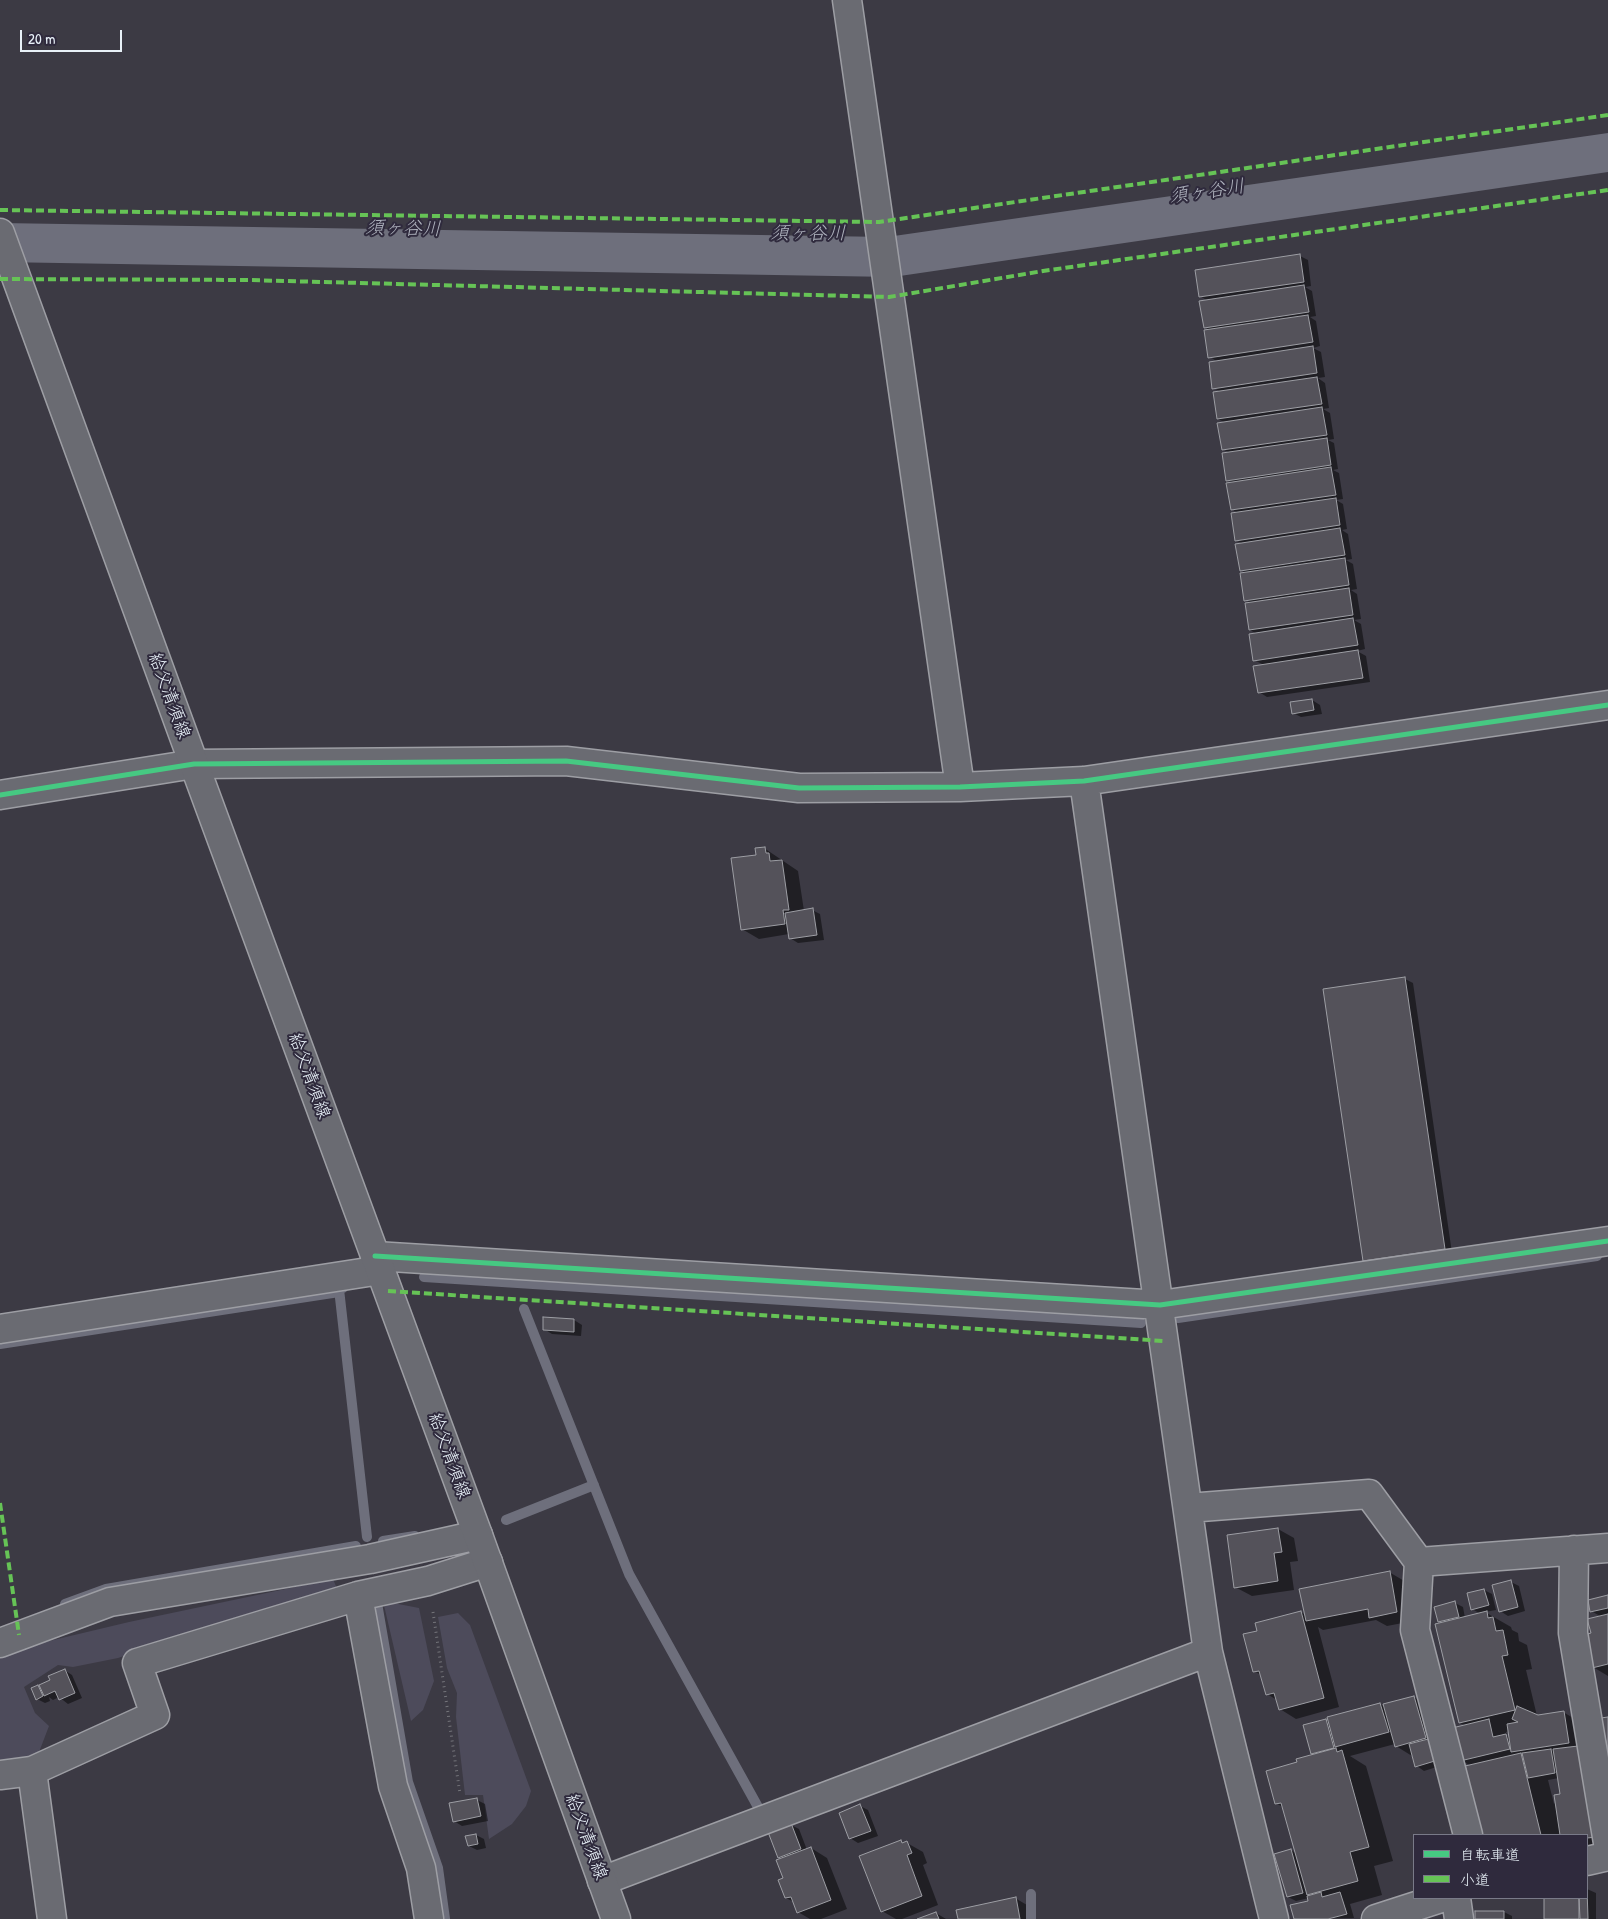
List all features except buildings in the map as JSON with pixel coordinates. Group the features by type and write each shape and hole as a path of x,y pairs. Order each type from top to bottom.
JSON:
{"street":[{"path":"846,0 960,787"},
{"name":"給父清須線","path":"0,233 488,1562 616,1919"},
{"path":"0,795 194,764 566,761 799,788 960,787 1084,781 1608,705"},
{"path":"1084,781 1208,1652 1274,1919"},
{"path":"0,1329 378,1263 1160,1305 1608,1241"},
{"path":"1188,1508 1369,1494 1419,1562 1414,1630 1468,1834"},
{"path":"0,1643 110,1602 370,1559 478,1536"},
{"path":"1419,1562 1608,1548"},
{"path":"1574,1550 1572,1634 1608,1843"},
{"path":"0,1775 32,1771 155,1715 137,1663 358,1596 428,1581 488,1562"},
{"path":"358,1596 392,1786 422,1868 428,1919"},
{"path":"602,1881 1208,1652"},
{"path":"32,1771 52,1919"},
{"path":"1588,1861 1608,1856"},
{"path":"1376,1919 1438,1899"},
{"path":"1456,1899 1460,1919"}],"path":[{"path":"428,1581 460,1794"}],"shaded area":[{"path":"333,1579 340,1596 154,1646 118,1658 73,1667 58,1665 24,1687 35,1713 49,1726 36,1760 0,1766 0,1658 24,1647 129,1622"},
{"path":"383,1601 419,1608 434,1681 423,1710 411,1721"},
{"path":"458,1613 470,1625 531,1791 526,1806 512,1824 489,1839 483,1795 465,1795 456,1717 457,1693 447,1668 438,1617"}],"water":[{"name":"須ヶ谷川","path":"1608,133 1608,172 893,277 0,262 0,223 887,237"}],"waterway":[{"path":"1178,1318 1597,1256"},
{"path":"424,1277 1141,1323"},
{"path":"343,1288 339,1289 367,1537"},
{"path":"0,1344 339,1292"},
{"path":"524,1309 629,1574 758,1807"},
{"path":"506,1520 594,1485"},
{"path":"383,1541 415,1536"},
{"path":"65,1604 106,1589 356,1546"},
{"path":"377,1603 408,1782 438,1868 445,1919"},
{"path":"1031,1894 1031,1919"}],"marked path":[{"path":"0,210 879,222 1608,115"},
{"path":"0,279 248,280 889,297 1043,271 1608,190"},
{"path":"388,1291 1164,1341"},
{"path":"0,1503 19,1635"}],"cycle path":[{"path":"0,795 194,764 566,761 799,788 960,787 1084,781 1608,705"},
{"path":"375,1256 1160,1305 1608,1241"}]}
